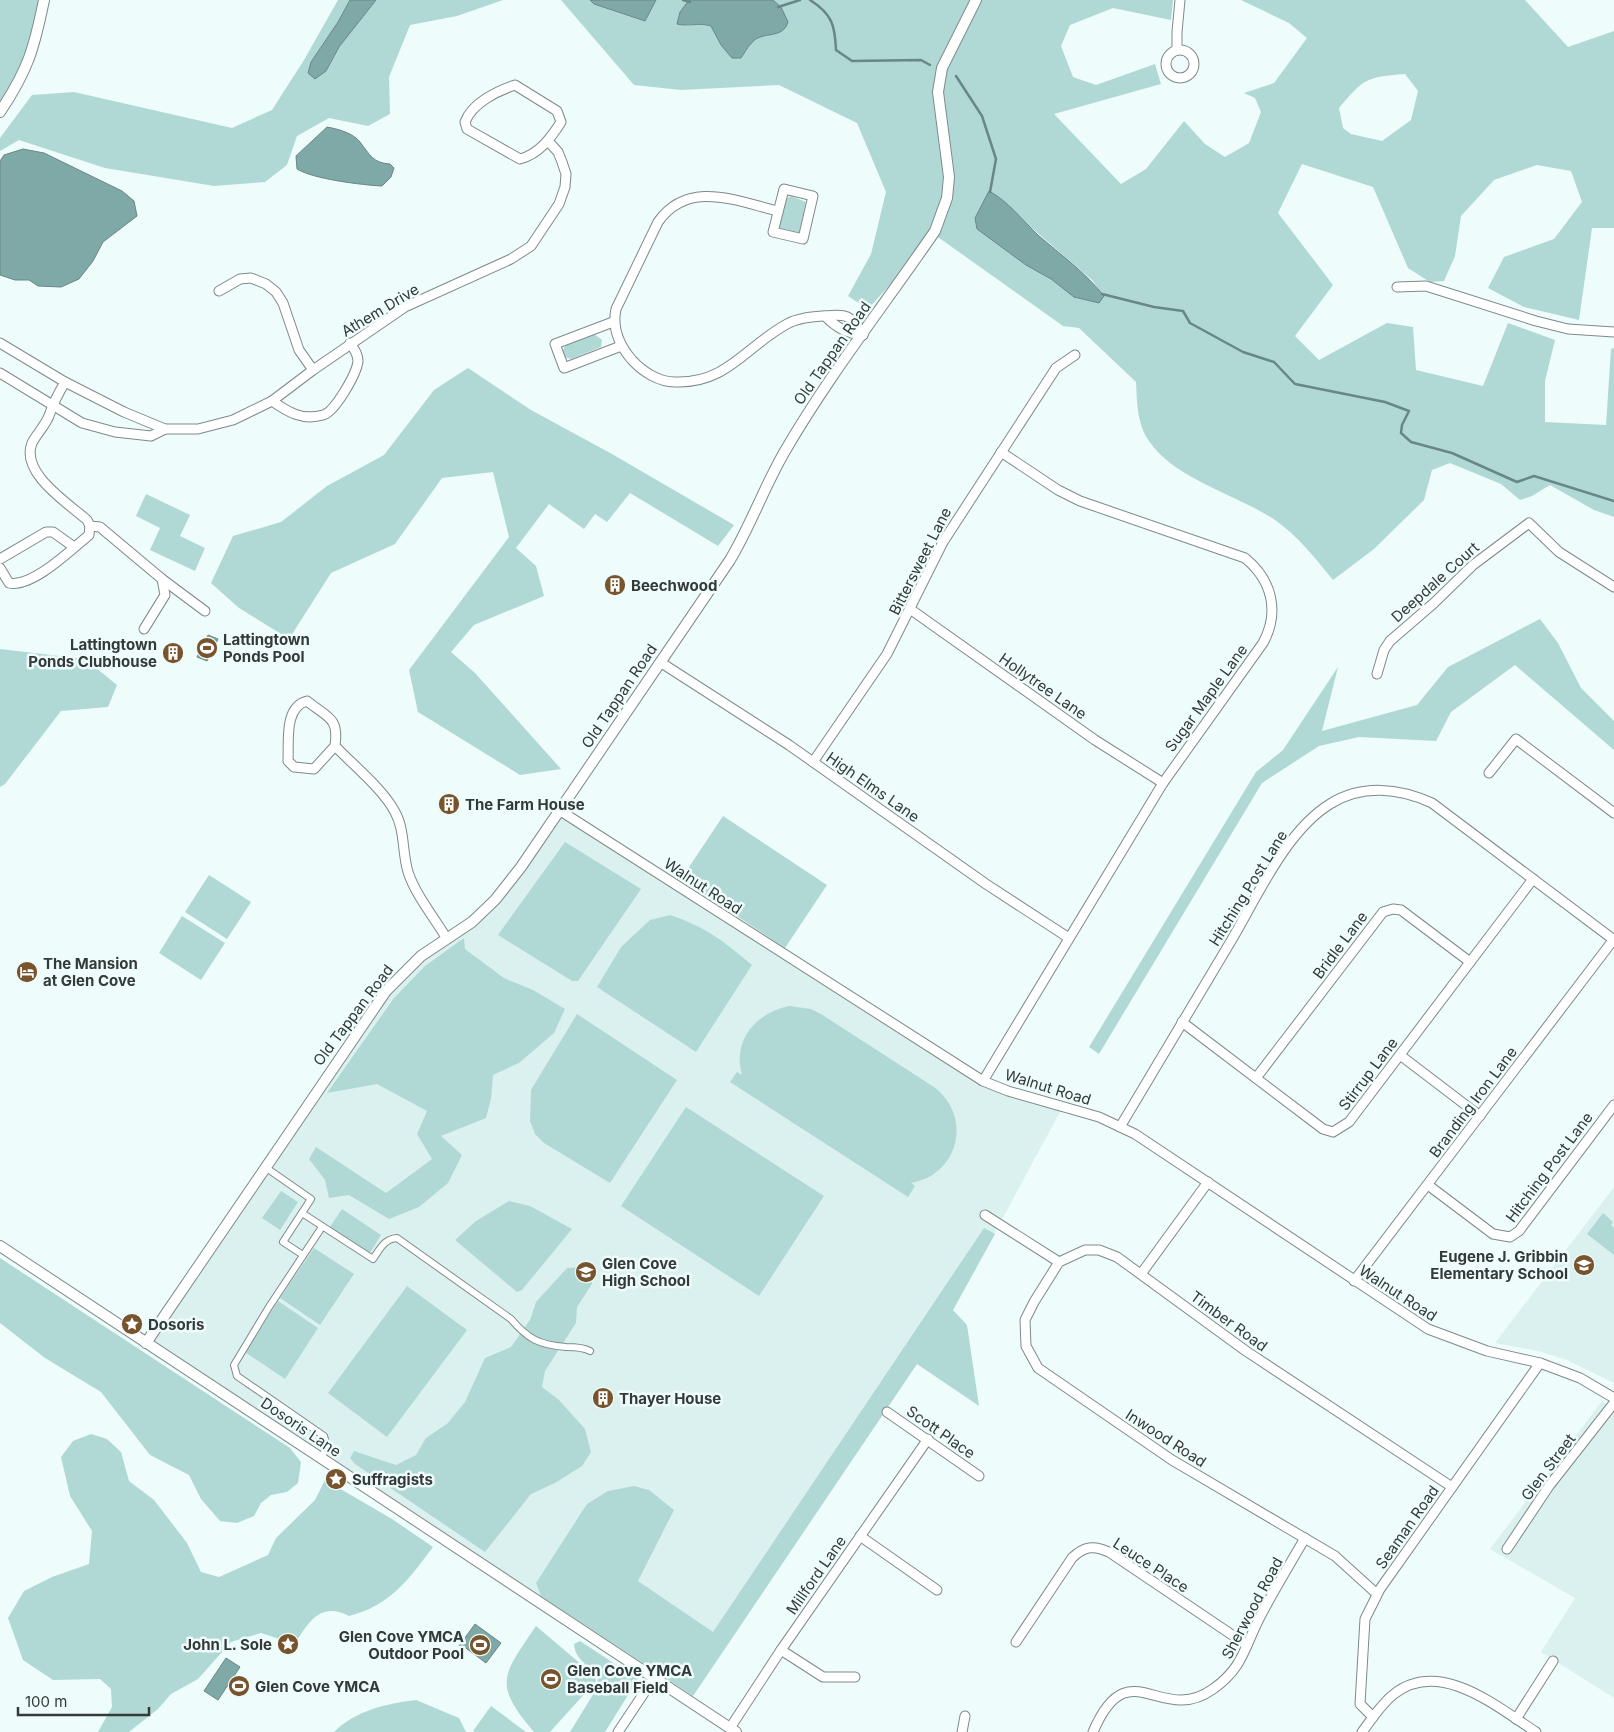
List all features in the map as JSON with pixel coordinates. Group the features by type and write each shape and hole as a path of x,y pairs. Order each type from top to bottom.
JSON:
{"street":[{"path":"0,112 15,90 31,58 44,0"},
{"name":"Old Tappan Road","path":"146,1343 386,991 412,963 472,922 495,900 559,810 730,560 746,534 784,452 935,231 947,198 949,177 938,92 942,68 976,0"},
{"path":"1177,50 1176,32 1180,0"},
{"path":"515,85 557,111 561,116 562,122 548,141 530,156 520,159 467,129 465,122 477,105 502,89 515,85"},
{"name":"Athem Drive","path":"0,343 65,382 118,409 165,429 184,430 218,425 250,413 272,401 350,343 405,307 511,258 531,246 559,204 565,187 566,174 562,162 558,152 548,141"},
{"path":"784,189 813,196 803,239 774,232 778,211 784,189"},
{"path":"778,211 706,196 692,196 667,209 658,222 621,296 613,322 621,346 637,366 650,375 668,382 689,382 708,378 726,370 787,324 806,317 842,314 854,320 863,335"},
{"path":"219,291 240,279 251,278 266,284 276,292 283,303 299,350 313,370"},
{"path":"1397,287 1426,286 1536,321 1568,329 1614,332"},
{"path":"825,316 835,326 847,333 863,335"},
{"path":"613,322 555,344 564,368 621,346"},
{"path":"272,401 293,415 322,416 330,412 352,378 358,362 357,354 350,343"},
{"name":"Bittersweet Lane","path":"813,762 887,654 942,542 1056,368 1075,355"},
{"name":"Athem Drive","path":"0,373 82,423 115,432 151,436 165,429"},
{"path":"0,568 9,583 18,585 31,580 89,535 90,526 87,520 40,478 30,462 32,445 50,414 51,404 65,382"},
{"name":"Sugar Maple Lane","path":"983,1081 1163,783 1269,633 1272,605 1266,580 1257,568 1237,554 1080,500 1058,490 1000,452"},
{"name":"Deepdale Court","path":"1377,674 1384,650 1390,641 1434,603 1473,565 1528,522 1558,552 1614,587"},
{"path":"90,526 100,526 162,579 205,611"},
{"path":"0,559 46,532 53,532 74,547"},
{"path":"144,629 165,595 162,579"},
{"name":"Hollytree Lane","path":"910,609 1095,740 1163,783"},
{"name":"High Elms Lane","path":"660,662 813,762 986,884 1069,938"},
{"path":"307,701 334,722 337,730 335,746 314,769 294,767 288,761 291,711 298,704 307,701"},
{"path":"1489,773 1516,739 1614,813"},
{"path":"335,746 383,795 395,811 401,828 407,869 412,883 447,938"},
{"name":"Hitching Post Lane","path":"1120,1126 1280,859 1314,816 1342,798 1357,792 1380,789 1415,795 1449,814 1614,940"},
{"name":"Walnut Road","path":"559,810 983,1081 1008,1092 1099,1117 1120,1126 1208,1182 1403,1314 1445,1337 1487,1351 1540,1363"},
{"name":"Stirrup Lane","path":"1182,1022 1323,1129 1333,1132 1344,1127 1349,1122 1533,879"},
{"name":"Bridle Lane","path":"1256,1078 1383,912 1393,908 1401,910 1470,962"},
{"name":"Branding Iron Lane","path":"1354,1281 1614,940"},
{"path":"1400,1055 1480,1116"},
{"name":"Hitching Post Lane","path":"1428,1185 1493,1234 1510,1237 1519,1231 1614,1105"},
{"path":"265,1167 312,1199 283,1242 303,1255"},
{"path":"1141,1274 1208,1182"},
{"path":"302,1213 373,1260 384,1242 391,1238 397,1238 511,1318 524,1335 553,1346 580,1347 590,1350"},
{"path":"985,1215 1059,1262"},
{"path":"321,1459 327,1446 324,1436 237,1376 234,1365 322,1227"},
{"name":"Dosoris Lane","path":"0,1246 733,1730"},
{"name":"Timber Road","path":"1059,1262 1077,1252 1099,1250 1117,1257 1246,1351 1452,1487"},
{"name":"Inwood Road","path":"1059,1262 1025,1320 1026,1346 1038,1368 1172,1460 1335,1556 1377,1594"},
{"path":"1540,1363 1580,1378 1614,1398"},
{"name":"Seaman Road","path":"1373,1717 1360,1704 1365,1619 1377,1594 1540,1363"},
{"name":"Glen Street","path":"1506,1549 1549,1486 1614,1403"},
{"name":"Scott Place","path":"888,1412 979,1476"},
{"name":"Millford Lane","path":"733,1730 781,1650 928,1440"},
{"path":"860,1536 937,1590"},
{"name":"Sherwood Road","path":"1093,1732 1110,1703 1118,1695 1128,1691 1140,1691 1162,1699 1175,1701 1201,1696 1212,1690 1229,1676 1240,1663 1260,1618 1305,1538"},
{"name":"Leuce Place","path":"1016,1642 1072,1558 1080,1550 1093,1547 1109,1552 1247,1645"},
{"path":"781,1650 823,1677 855,1676"},
{"path":"1516,1719 1553,1661"},
{"path":"618,1732 654,1678"},
{"path":"1362,1732 1386,1702 1403,1688 1419,1682 1434,1681 1466,1689 1536,1732"},
{"path":"962,1732 965,1716"}],"shaded area":[{"path":"0,0 39,0 35,40 0,108"},
{"path":"338,0 350,0 338,22 311,62 326,71 339,47 376,0 503,0 457,16 410,25 389,77 390,114 368,126 329,118 297,136 287,165 265,182 214,186 105,168 19,140 0,151 0,138 32,95 74,92 232,128 272,110 304,60"},
{"path":"350,0 376,0 339,47 326,71 315,79 308,73 311,62 338,22"},
{"path":"561,0 590,0 594,4 644,21 656,0 689,0 680,12 687,26 698,23 711,26 721,45 741,58 753,41 766,34 781,32 781,7 773,0 1173,0 1171,20 1113,8 1070,25 1061,46 1073,77 1096,85 1155,64 1161,84 1054,114 1121,184 1146,169 1184,121 1205,144 1225,157 1249,143 1261,112 1255,98 1244,93 1274,83 1307,38 1289,23 1241,0 1525,0 1568,47 1614,31 1614,228 1592,228 1579,320 1524,307 1488,288 1504,257 1554,239 1582,202 1571,171 1537,165 1494,180 1461,216 1455,256 1444,281 1430,282 1408,268 1373,187 1302,164 1278,213 1333,285 1295,336 1319,360 1387,323 1413,327 1416,370 1483,386 1508,323 1555,340 1545,381 1545,422 1606,425 1611,349 1614,348 1614,517 1594,510 1550,485 1532,496 1520,500 1501,484 1450,463 1432,470 1424,500 1374,549 1333,580 1299,540 1275,520 1190,476 1160,454 1149,441 1142,427 1138,413 1136,382 1079,328 1063,326 935,235 868,309 848,296 871,254 886,192 857,123 779,85 681,90 634,85","holes":["1405,74 1418,91 1411,120 1382,141 1351,134 1343,128 1339,108 1360,85 1381,76","989,191 1092,280 1104,296 1099,303 1074,297 1051,279 1026,265 977,229 975,218"]},
{"path":"590,0 656,0 645,21 594,4"},
{"path":"689,0 773,0 781,7 788,22 786,27 779,33 756,39 741,58 732,58 721,45 711,26 677,24 680,12"},
{"path":"327,127 353,136 376,160 390,164 394,168 391,177 382,186 326,179 297,169 296,156"},
{"path":"23,149 44,153 122,191 134,201 137,216 103,242 93,261 79,279 61,287 38,286 29,280 15,280 0,275 0,161 4,155"},
{"path":"989,191 1009,205 1038,235 1089,279 1104,296 1099,303 1074,297 1051,279 1026,265 977,229 975,218"},
{"path":"791,196 806,202 799,234 779,229 785,199"},
{"path":"594,334 602,340 601,347 571,359 564,357 562,352 565,346"},
{"path":"468,368 531,410 612,454 734,525 718,546 630,493 607,522 595,514 584,529 549,504 516,548 536,566 544,596 474,625 451,652 475,673 561,769 520,775 418,712 409,670 509,537 493,472 442,478 395,544 331,573 289,639 239,608 211,583 233,536 281,522 327,486 384,455 434,390"},
{"path":"146,494 190,515 180,536 205,548 195,571 150,550 160,528 136,516"},
{"path":"1540,619 1558,643 1581,688 1614,721 1614,750 1515,665 1451,712 1436,741 1359,737 1319,746 1262,783 1099,1054 1089,1047 1256,772 1283,750 1338,667 1322,731 1417,705 1448,667"},
{"name":"Lattingtown Ponds Pool","path":"208,635 218,639 207,661 197,657"},
{"path":"0,649 85,659 117,685 108,707 61,711 5,784 0,787"},
{"name":"Glen Cove High School","path":"560,815 983,1082 1061,1110 953,1310 693,1696 151,1341 389,993 420,960 495,906"},
{"path":"723,816 827,885 785,948 681,879"},
{"path":"565,842 641,889 578,981 572,981 498,935"},
{"path":"209,875 251,902 227,939 185,912"},
{"path":"670,915 694,924 714,936 752,965 696,1052 597,987 621,947 650,920"},
{"path":"182,916 225,943 201,980 159,953"},
{"path":"464,938 465,949 504,978 533,990 565,1009 554,1033 519,1063 493,1075 491,1099 486,1118 441,1136 462,1155 448,1183 419,1207 389,1219 349,1195 329,1198 325,1180 309,1159 316,1147 386,1193 432,1159 417,1134 427,1111 377,1084 327,1093 394,998 425,966"},
{"path":"789,1006 811,1009 821,1014 934,1087 946,1099 954,1113 957,1128 955,1143 950,1157 940,1169 927,1178 911,1183 915,1186 908,1197 730,1082 737,1072 742,1075 740,1050 749,1030 766,1015"},
{"path":"577,1014 677,1080 610,1183 544,1143 535,1134 530,1121 531,1090"},
{"path":"686,1107 824,1196 759,1296 621,1206"},
{"name":"Eugene J. Gribbin Elementary School","path":"1614,1187 1614,1383 1567,1360 1538,1351 1495,1343"},
{"path":"281,1191 298,1202 280,1230 262,1218"},
{"path":"509,1201 530,1206 572,1229 522,1290 517,1292 455,1240 476,1221"},
{"path":"342,1209 381,1235 370,1253 330,1227"},
{"path":"1603,1213 1613,1222 1611,1225 1614,1228 1614,1255 1587,1234"},
{"path":"984,1228 995,1234 953,1310 967,1325 979,1406 917,1364 693,1696 541,1596 536,1583 587,1504 608,1491 634,1486 649,1490 674,1510 638,1581 713,1632"},
{"path":"314,1248 354,1274 320,1325 280,1298"},
{"path":"0,1258 290,1448 301,1462 298,1483 287,1492 271,1495 261,1503 254,1516 237,1523 220,1521 201,1499 189,1475 150,1455 101,1392 45,1358 0,1323"},
{"path":"581,1267 592,1276 592,1284 577,1307 576,1323 545,1371 542,1387 559,1400 585,1429 591,1452 582,1466 555,1483 531,1494 485,1552 355,1464 350,1458 354,1451 396,1465 416,1455 426,1438 448,1423 465,1402 485,1358 511,1347 530,1320 536,1302 567,1268"},
{"path":"407,1286 467,1330 387,1437 328,1393"},
{"path":"278,1301 318,1328 285,1379 245,1352"},
{"path":"1602,1401 1614,1409 1614,1698 1541,1652 1575,1598 1490,1549"},
{"path":"91,1434 107,1439 121,1452 129,1481 154,1500 187,1543 201,1572 219,1577 268,1555 276,1538 315,1500 325,1480 392,1519 433,1547 407,1580 397,1590 376,1605 349,1616 339,1612 323,1612 310,1622 295,1644 261,1633 231,1642 198,1679 171,1694 158,1709 129,1732 98,1732 112,1707 111,1689 100,1679 53,1680 23,1660 8,1618 24,1591 52,1577 89,1564 92,1531 70,1496 61,1457 73,1441"},
{"name":"Glen Cove YMCA Outdoor Pool","path":"475,1624 501,1643 486,1663 463,1646 461,1648 459,1646"},
{"name":"Glen Cove YMCA Baseball Field","path":"536,1626 595,1676 596,1681 550,1732 534,1732 512,1702 507,1690 510,1668"},
{"path":"580,1641 638,1679 605,1732 570,1732 594,1693 599,1675 583,1662 577,1654 574,1644"},
{"path":"226,1658 240,1667 218,1700 204,1691"},
{"path":"416,1700 459,1718 466,1732 334,1732 352,1718 372,1709"},
{"path":"491,1706 526,1732 473,1731"}],"waterway":[{"path":"683,0 690,2"},
{"path":"778,7 800,0"},
{"path":"810,0 828,15 835,34 836,50 852,61 921,60 930,65"},
{"path":"956,76 982,116 996,159 990,192"},
{"path":"1102,294 1154,307 1183,311 1190,323 1243,352 1274,362 1295,384 1385,402 1409,411 1402,425 1401,433 1411,442 1452,453 1517,482 1534,476 1614,501"}],"place":[{"name":"Beechwood","path":"615,585"},
{"name":"Lattingtown Ponds Pool","path":"207,648"},
{"name":"Lattingtown Ponds Clubhouse","path":"173,653"},
{"name":"The Farm House","path":"449,804"},
{"name":"The Mansion at Glen Cove","path":"27,972"},
{"name":"Eugene J. Gribbin Elementary School","path":"1584,1265"},
{"name":"Glen Cove High School","path":"586,1272"},
{"name":"Dosoris","path":"132,1324"},
{"name":"Thayer House","path":"603,1398"},
{"name":"Suffragists","path":"336,1479"},
{"name":"John L. Sole","path":"288,1644"},
{"name":"Glen Cove YMCA Outdoor Pool","path":"480,1645"},
{"name":"Glen Cove YMCA Baseball Field","path":"551,1679"},
{"name":"Glen Cove YMCA","path":"239,1686"}]}
